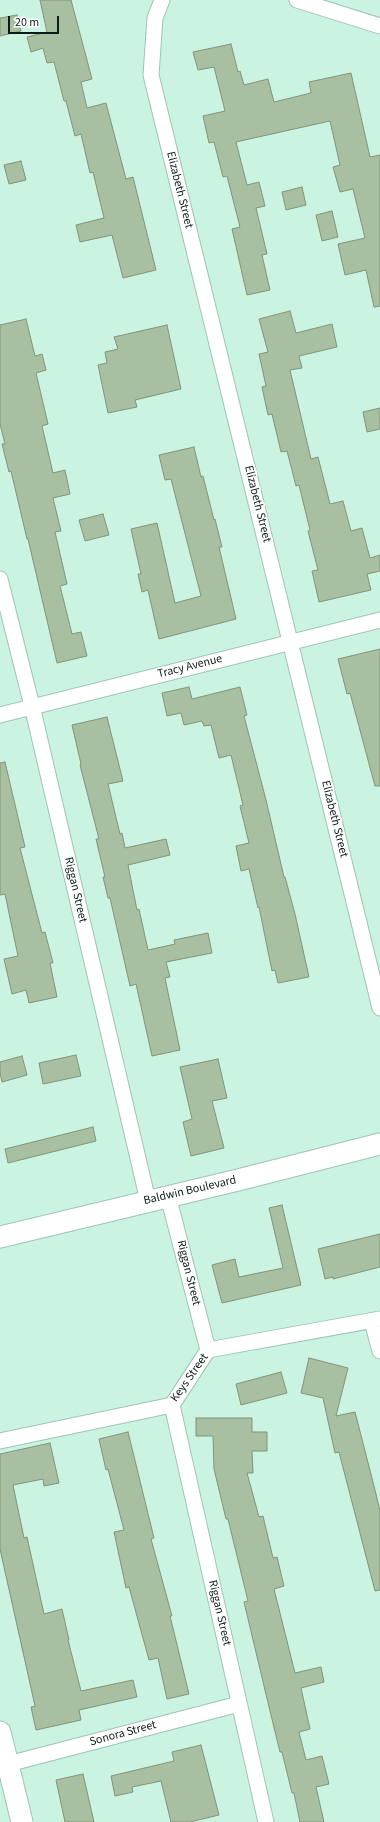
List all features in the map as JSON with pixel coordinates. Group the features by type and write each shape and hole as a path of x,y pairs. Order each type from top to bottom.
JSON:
{"main road":[{"name":"Baldwin Boulevard","path":"0,1237 380,1144"},
{"path":"0,1732 22,1822"}],"street":[{"name":"Elizabeth Street","path":"162,0 155,18 152,75 380,1008"},
{"path":"297,0 380,26"},
{"name":"Riggan Street","path":"0,579 32,706 148,1201"},
{"name":"Tracy Avenue","path":"0,715 380,620"},
{"name":"Riggan Street","path":"168,1196 208,1350"},
{"path":"376,1320 380,1351"},
{"name":"Keys Street","path":"0,1441 172,1405 208,1350 376,1320"},
{"name":"Riggan Street","path":"172,1405 266,1822"},
{"name":"Sonora Street","path":"8,1764 239,1704"}],"building":[{"path":"40,0 71,0 92,79 81,82 87,108 106,103 126,179 133,177 156,270 123,278 112,235 80,242 76,225 104,218 93,172 90,173 81,134 75,136 54,62 47,63 43,48 31,52 27,37 47,32"},
{"path":"17,15 21,31 0,36 0,18"},
{"path":"231,44 238,72 240,71 244,85 268,79 274,102 311,93 309,82 351,73 370,157 380,155 380,306 374,307 366,270 345,275 338,244 365,238 353,189 340,192 333,167 340,165 330,121 236,142 247,185 259,182 265,206 256,208 267,254 262,255 270,290 247,295 232,229 240,227 227,176 223,177 214,142 209,143 203,116 225,111 214,67 198,70 193,52"},
{"path":"21,161 26,180 9,184 4,165"},
{"path":"302,187 306,205 286,210 282,192"},
{"path":"332,211 338,237 322,241 316,215"},
{"path":"290,311 296,333 332,324 337,347 299,356 302,368 290,370 311,459 318,457 330,504 343,501 351,531 362,528 370,558 380,555 380,571 367,574 371,590 319,602 312,571 318,570 308,531 310,530 299,485 296,486 287,451 281,452 272,414 268,415 262,387 266,386 259,354 268,352 259,319"},
{"path":"26,319 35,356 42,354 46,370 36,373 48,424 42,426 53,473 65,470 70,494 53,498 61,531 55,532 67,584 60,586 72,634 81,632 87,656 57,663 11,471 9,472 2,444 5,444 0,424 0,325"},
{"path":"167,325 181,389 135,400 137,407 108,413 98,365 107,363 105,352 118,349 114,337"},
{"path":"380,408 380,429 367,432 363,412"},
{"path":"194,447 201,477 203,476 222,547 219,547 236,619 159,639 148,590 142,592 138,574 141,574 131,529 157,523 175,603 201,596 171,479 165,480 159,455"},
{"path":"103,514 109,535 85,541 79,520"},
{"path":"380,649 380,786 375,786 350,693 347,694 338,659"},
{"path":"189,687 192,699 240,687 247,715 244,716 284,877 295,914 309,977 278,983 275,970 272,971 259,907 258,908 249,869 241,871 236,846 249,843 240,806 243,805 231,755 219,758 211,725 204,726 202,721 184,725 181,713 167,716 162,693"},
{"path":"107,717 123,781 108,784 120,834 122,833 125,848 166,839 170,855 128,865 137,910 139,909 148,950 175,944 174,940 208,933 212,953 166,962 170,977 165,978 180,1050 152,1056 136,984 130,986 110,898 108,898 103,877 105,877 96,839 99,839 80,765 72,725"},
{"path":"5,762 25,847 20,848 42,933 45,932 53,963 50,963 57,997 29,1003 26,990 12,994 4,959 18,956 5,894 0,895 0,763"},
{"path":"76,1055 81,1076 43,1084 39,1063"},
{"path":"22,1056 27,1075 2,1082 0,1062"},
{"path":"218,1059 227,1098 212,1101 224,1148 191,1156 183,1122 192,1119 180,1067"},
{"path":"93,1127 96,1141 8,1163 5,1149"},
{"path":"282,1205 301,1285 222,1303 212,1265 235,1259 239,1277 283,1268 269,1208"},
{"path":"380,1234 380,1267 333,1279 333,1277 325,1279 318,1249"},
{"path":"309,1358 348,1368 336,1416 355,1412 375,1490 380,1511 380,1590 375,1591 339,1452 335,1453 323,1398 301,1393"},
{"path":"281,1372 287,1393 241,1405 236,1384"},
{"path":"196,1418 252,1418 252,1432 267,1432 267,1451 252,1451 253,1473 247,1473 259,1517 263,1516 273,1558 277,1557 284,1586 274,1589 295,1673 321,1667 324,1682 301,1688 310,1729 299,1732 306,1760 322,1756 329,1784 316,1787 324,1822 300,1822 294,1793 292,1793 282,1752 280,1752 270,1711 244,1602 248,1601 214,1469 213,1436 196,1436"},
{"path":"128,1432 154,1538 151,1539 172,1616 170,1616 189,1694 167,1699 158,1658 149,1660 129,1587 126,1588 114,1532 124,1530 108,1469 106,1470 99,1439"},
{"path":"50,1443 59,1483 44,1486 43,1479 13,1485 24,1538 27,1537 44,1614 62,1609 81,1691 133,1680 137,1697 79,1710 81,1720 36,1730 31,1707 35,1706 0,1549 0,1454"},
{"path":"201,1745 219,1815 190,1822 171,1822 161,1781 132,1787 133,1792 115,1796 111,1776 174,1761 172,1752"},
{"path":"83,1774 94,1822 65,1822 56,1780"}]}
